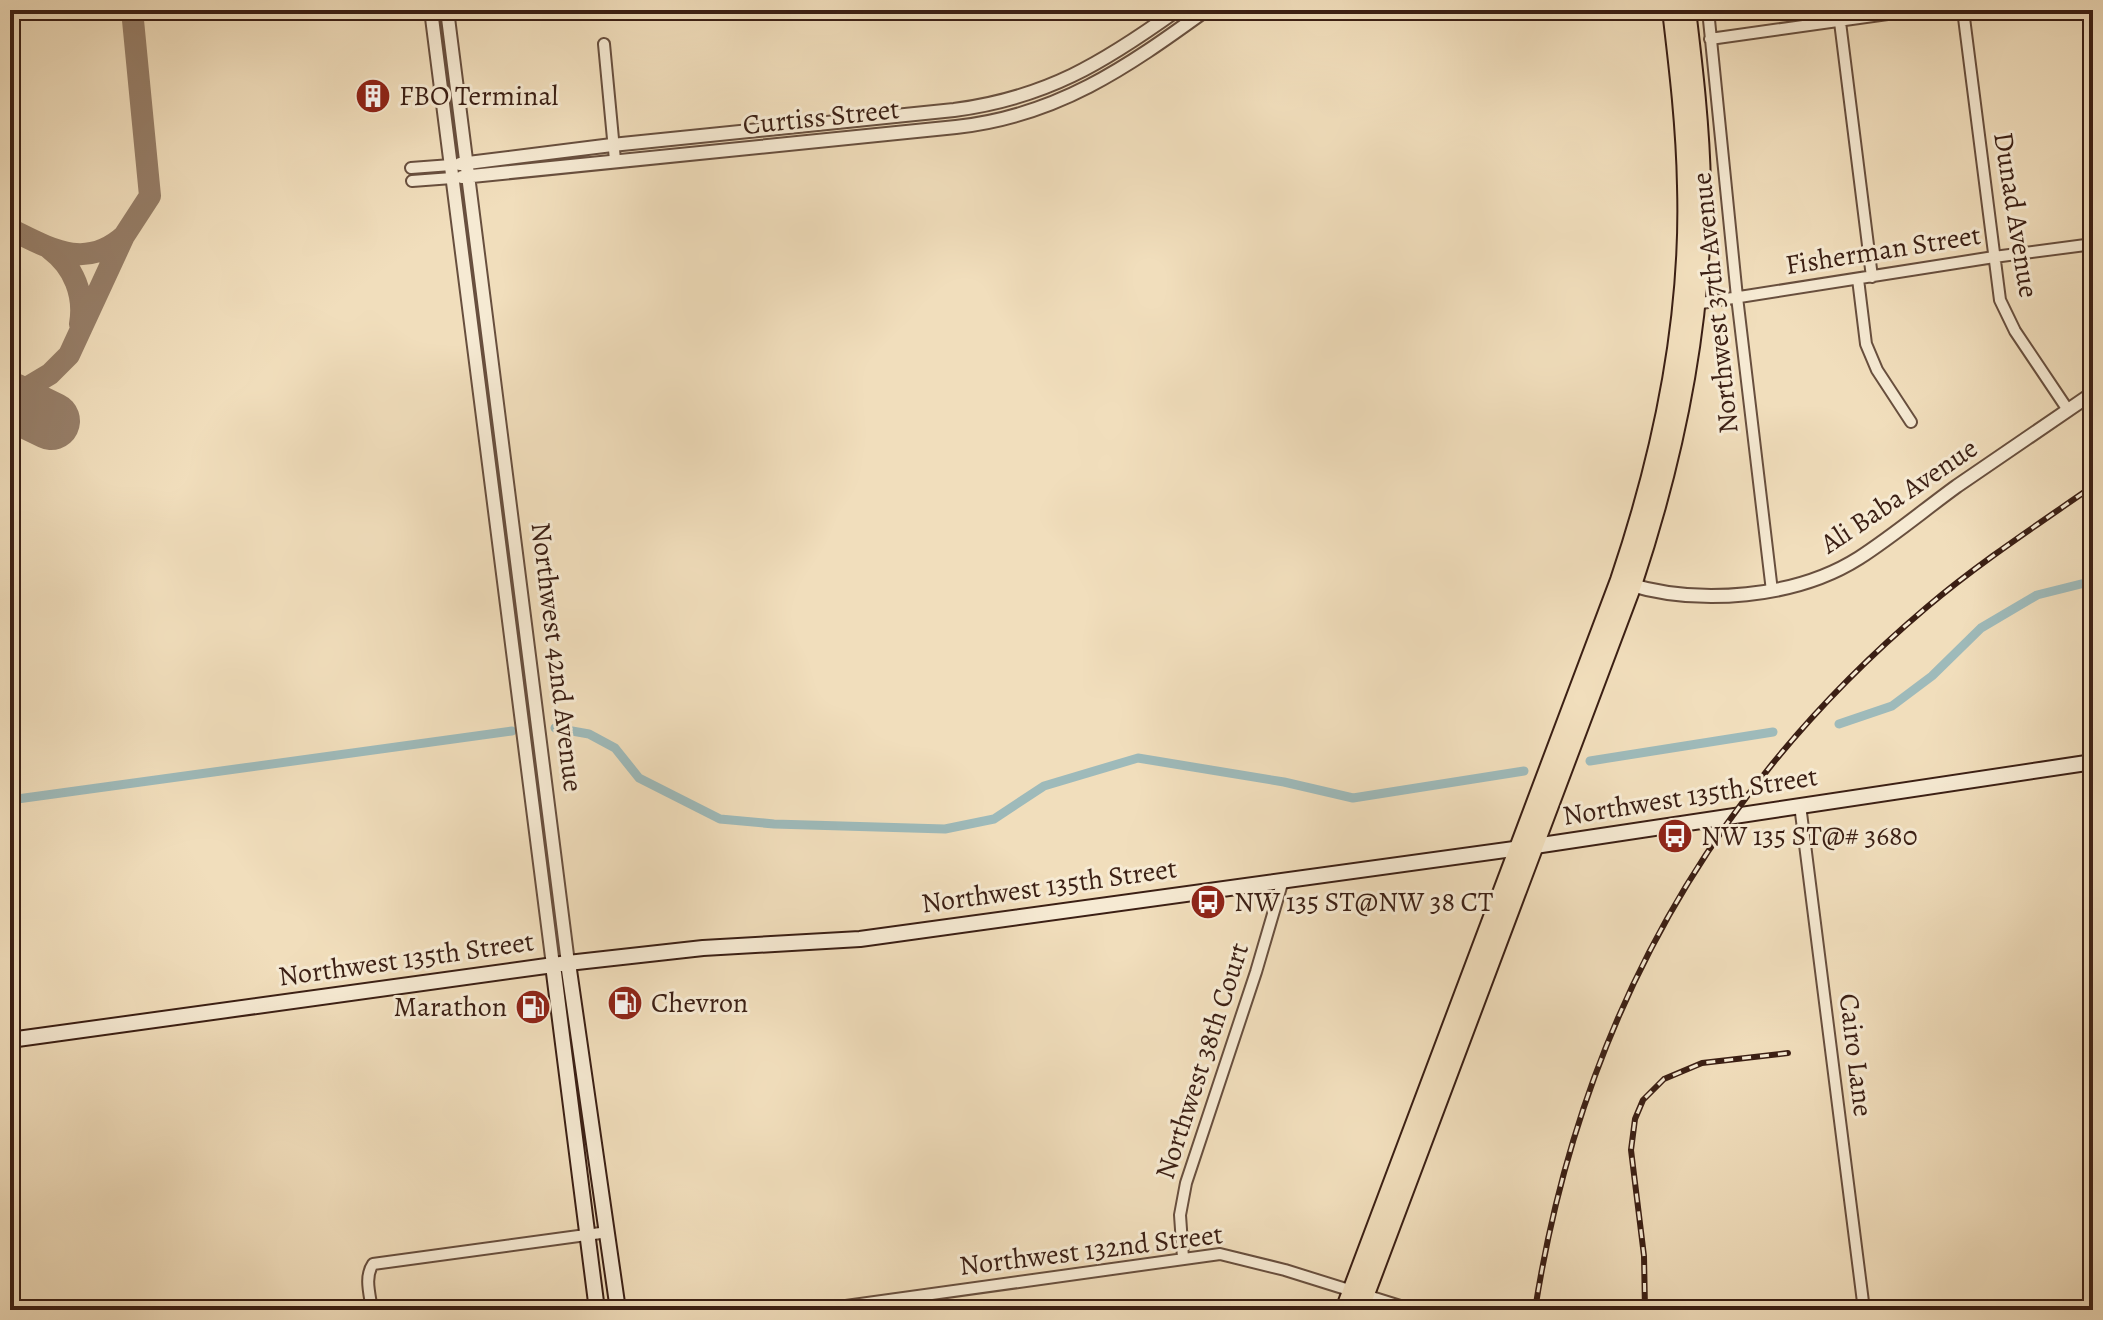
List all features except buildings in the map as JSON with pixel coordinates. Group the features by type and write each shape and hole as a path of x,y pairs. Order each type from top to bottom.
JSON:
{"main road":[{"path":"1344,1310 1358,1291 1535,846 1673,452 1685,392 1689,304 1686,187 1671,10"},
{"path":"1687,10 1697,97 1701,173 1701,240 1689,304"},
{"path":"1360,1310 1358,1291 1517,849 1626,583"},
{"name":"Northwest 135th Street","path":"10,1040 560,964 703,948 860,939 1517,849 2093,762"},
{"name":"Northwest 42nd Avenue","path":"560,964 608,1232 618,1310"},
{"name":"Northwest 42nd Avenue","path":"560,964 597,1310"}],"street":[{"name":"Northwest 42nd Avenue","path":"431,10 521,713 560,964"},
{"name":"Northwest 42nd Avenue","path":"447,10 537,710 560,964"},
{"name":"Curtiss Street","path":"469,170 612,145 975,108 1036,92 1082,72 1120,51 1177,10"},
{"name":"Curtiss Street","path":"411,168 452,171 615,160 977,125 1036,109 1089,88 1119,71 1206,10"},
{"name":"Northwest 37th Avenue","path":"1708,10 1737,297 1772,591"},
{"path":"1836,10 1872,277"},
{"path":"1710,39 1916,10"},
{"name":"Dunad Avenue","path":"1963,10 2000,300 2015,331 2068,410"},
{"path":"604,44 615,160"},
{"path":"1082,72 1089,88"},
{"name":"Curtiss Street","path":"412,181 452,171"},
{"name":"Fisherman Street","path":"1689,304 2093,244"},
{"path":"1858,279 1866,344 1877,370 1911,422"},
{"name":"Ali Baba Avenue","path":"1626,583 1676,594 1736,596 1772,591 1812,579 1857,559 2092,395"},
{"path":"486,442 504,440"},
{"path":"521,713 537,710"},
{"name":"Cairo Lane","path":"1800,805 1864,1310"},
{"name":"Northwest 38th Court","path":"1183,1258 1180,1215 1186,1183 1283,880"},
{"path":"372,1310 368,1271 373,1264 608,1232"},
{"name":"Northwest 132nd Street","path":"817,1310 1220,1254 1358,1291 1413,1310"}],"waterway":[{"path":"1839,724 1892,706 1932,676 1981,628 2037,595 2093,581"},
{"path":"555,728 589,734 615,748 639,778 720,819 774,824 945,829 994,819 1044,786 1138,758 1284,782 1353,798 1524,771"},
{"path":"10,800 512,731"},
{"path":"1590,761 1773,732"}],"taxiway":[{"path":"10,398 50,374 69,355 124,236 150,196 132,10"},
{"path":"10,229 53,249 81,254 110,247 124,236"},
{"path":"50,249 66,264 76,282 81,303 80,324"}],"runway":[{"path":"10,401 51,421"}],"railway":[{"path":"1535,1310 1555,1206 1584,1107 1621,1012 1665,922 1718,836 1780,755 1849,679 1947,591 2093,486"},
{"path":"1645,1310 1644,1256 1631,1150 1635,1119 1643,1100 1664,1079 1702,1063 1788,1053"}],"place":[{"name":"FBO Terminal","path":"373,96"},
{"name":"NW 135 ST@# 3680","path":"1675,836"},
{"name":"NW 135 ST@NW 38 CT","path":"1208,902"},
{"name":"Chevron","path":"625,1003"},
{"name":"Marathon","path":"533,1007"}]}
